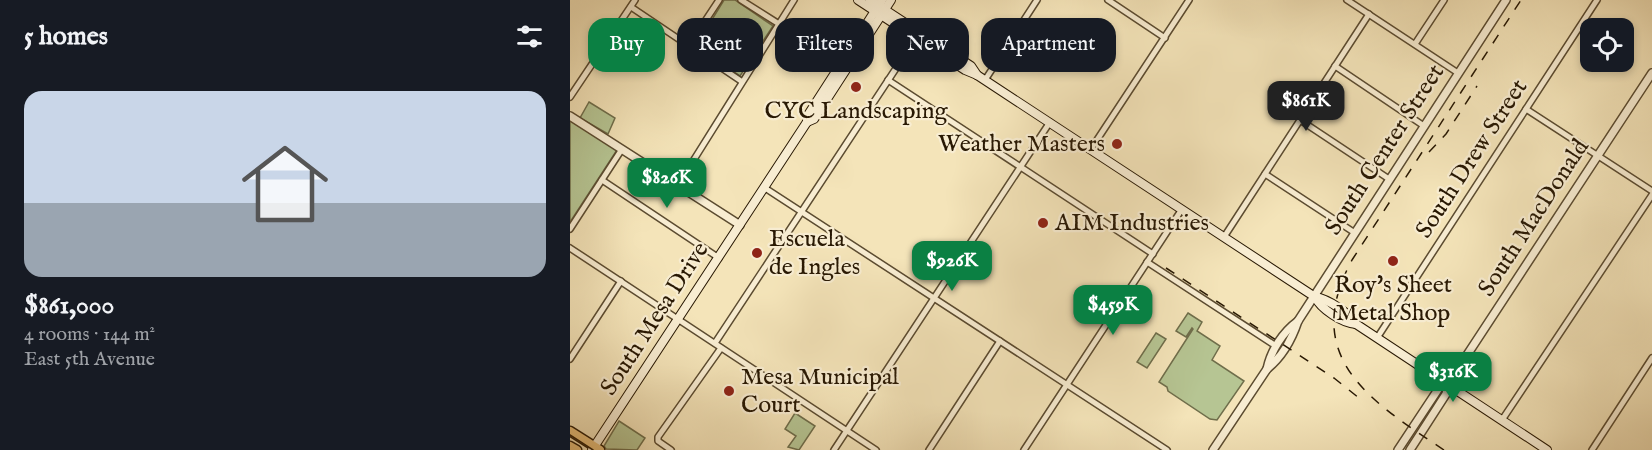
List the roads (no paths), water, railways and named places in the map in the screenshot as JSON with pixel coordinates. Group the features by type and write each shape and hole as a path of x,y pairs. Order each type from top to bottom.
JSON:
{"main road":[{"path":"858,0 881,8 893,18"},
{"path":"870,0 971,66 977,75"},
{"name":"South Mesa Drive","path":"596,449 807,122 808,115 881,8 891,0"},
{"path":"969,72 986,80 1315,297 1319,304 1349,324 1356,324 1547,450"},
{"path":"570,431 596,449"},
{"path":"570,446 577,450"}],"street":[{"path":"570,97 635,0"},
{"path":"707,18 719,0"},
{"path":"741,0 775,21"},
{"path":"783,18 794,0"},
{"path":"986,80 1037,0"},
{"path":"1108,0 1164,38"},
{"path":"1091,149 1189,0"},
{"path":"1347,0 1458,73"},
{"path":"1415,44 1444,0"},
{"name":"South Center Street","path":"1214,450 1267,369 1276,362 1298,321 1506,0"},
{"name":"South Drew Street","path":"1377,338 1597,0"},
{"path":"630,7 677,39"},
{"path":"1224,237 1369,14"},
{"path":"678,185 742,87 741,81 775,30"},
{"path":"1335,66 1424,126"},
{"path":"727,72 741,81"},
{"path":"716,343 893,72"},
{"name":"South MacDonald","path":"1410,449 1446,394 1448,384 1652,73"},
{"path":"888,80 1153,254"},
{"path":"1502,420 1652,193 1526,110"},
{"path":"570,116 740,225"},
{"path":"1300,120 1389,179"},
{"path":"834,450 1050,122"},
{"path":"570,229 622,149"},
{"path":"1265,174 1355,233"},
{"path":"602,180 719,258"},
{"path":"765,188 1167,450"},
{"path":"1024,450 1182,209"},
{"path":"570,248 876,450"},
{"path":"1147,262 1276,346"},
{"path":"570,359 621,281"},
{"name":"South Center Street","path":"1267,369 1269,357 1276,346 1287,329 1298,321"},
{"path":"929,450 1000,341"},
{"path":"671,450 657,441 658,437 721,348"},
{"path":"1592,450 1652,358"},
{"name":"South MacDonald","path":"1398,450 1439,388 1448,384"}],"tram line":[{"path":"570,435 593,450"}],"railway":[{"path":"1444,450 1392,414 1369,395 1351,374 1339,351 1334,324 1338,294 1352,260 1521,0"},
{"path":"1429,152 1446,134 1477,86"},
{"path":"1166,268 1334,378 1364,402"}],"place":[{"name":"CYC Landscaping","path":"856,87"},
{"name":"Weather Masters","path":"1117,144"},
{"name":"AIM Industries","path":"1043,223"},
{"name":"Escuela de Ingles","path":"757,253"},
{"name":"Roy's Sheet Metal Shop","path":"1393,261"},
{"name":"Mesa Municipal Court","path":"729,391"}]}
